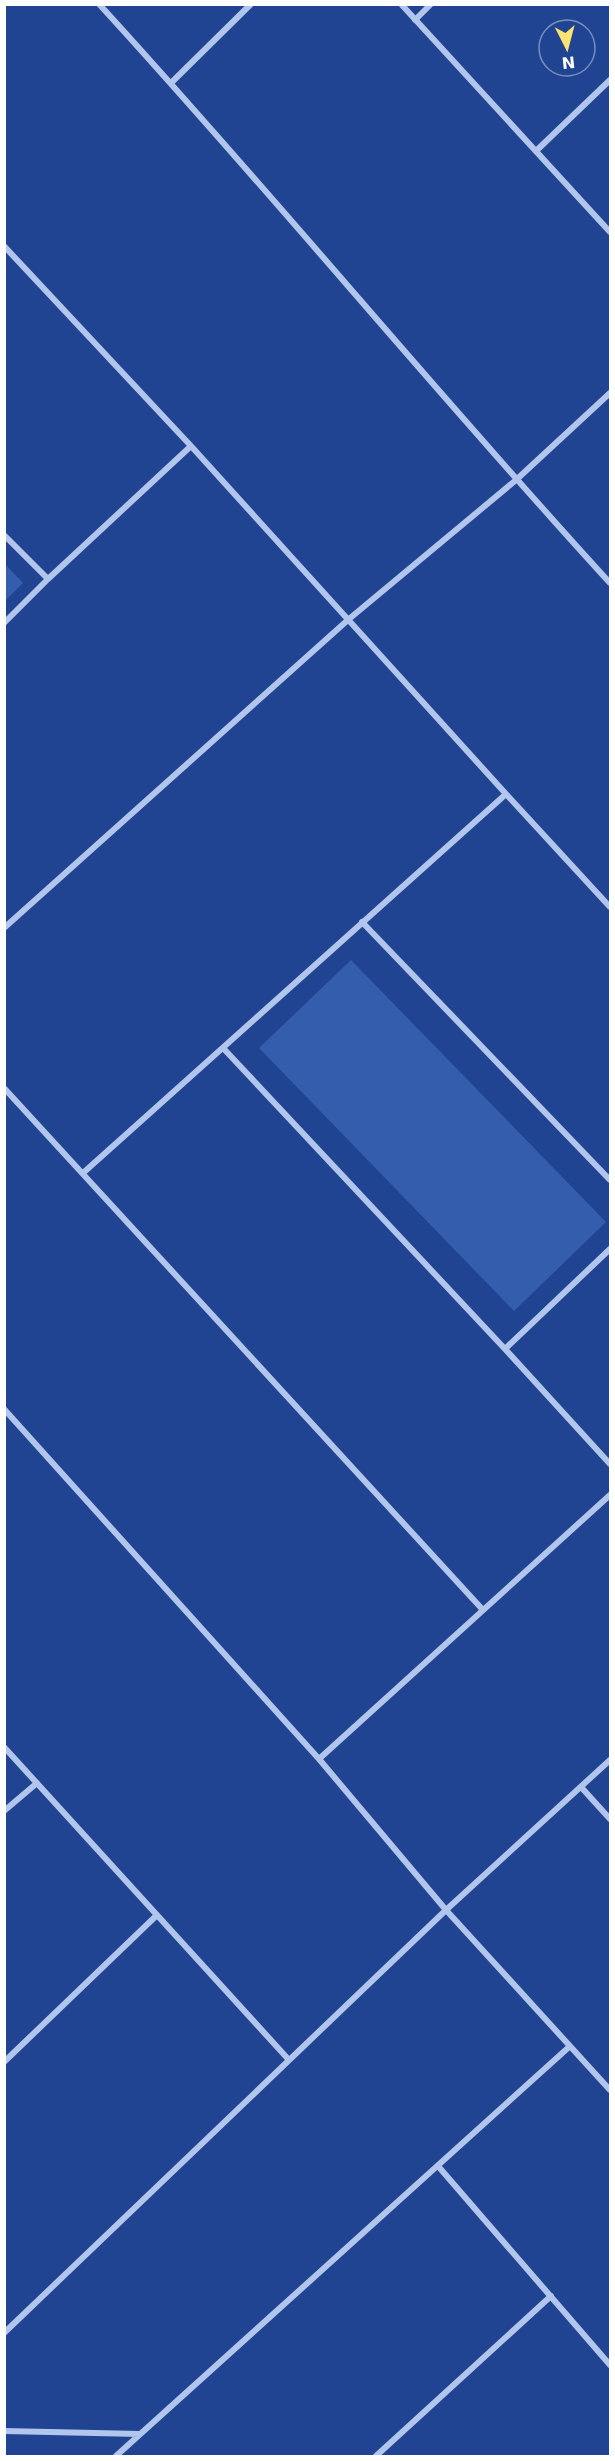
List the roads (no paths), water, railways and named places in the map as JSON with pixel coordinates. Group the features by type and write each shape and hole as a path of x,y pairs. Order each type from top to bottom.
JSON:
{"street":[{"path":"99,4 171,83 516,480 610,583"},
{"path":"171,83 251,4"},
{"path":"401,4 610,232"},
{"path":"415,20 431,4"},
{"path":"536,151 610,80"},
{"path":"4,246 191,446 610,907"},
{"path":"4,928 349,619 516,480 610,393"},
{"path":"4,623 191,446"},
{"path":"4,534 48,579"},
{"path":"82,1173 506,794"},
{"path":"362,922 610,1180"},
{"path":"223,1048 610,1464"},
{"path":"4,1088 483,1611"},
{"path":"505,1349 610,1249"},
{"path":"4,1409 319,1759 446,1910 610,2090"},
{"path":"319,1759 610,1495"},
{"path":"4,1746 289,2061"},
{"path":"4,2332 446,1910 610,1760"},
{"path":"4,1811 38,1783"},
{"path":"581,1787 610,1819"},
{"path":"4,2062 157,1915"},
{"path":"116,2457 569,2047"},
{"path":"438,2166 610,2365"},
{"path":"376,2457 551,2296"},
{"path":"4,2431 141,2434"}]}
